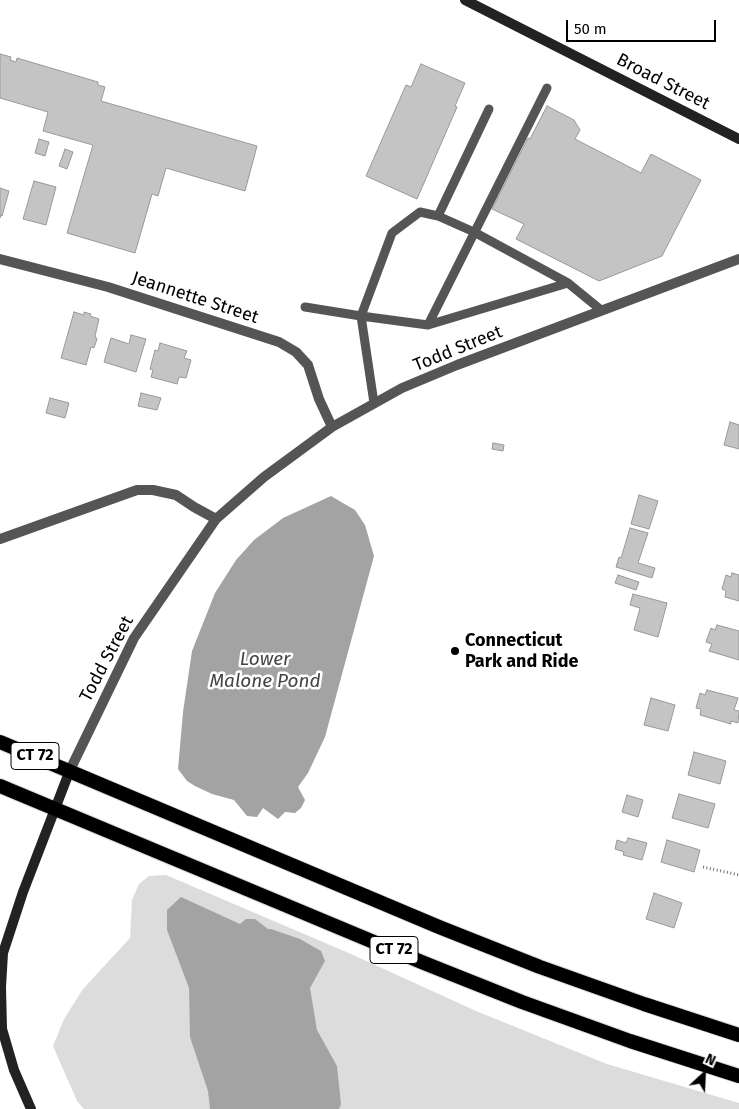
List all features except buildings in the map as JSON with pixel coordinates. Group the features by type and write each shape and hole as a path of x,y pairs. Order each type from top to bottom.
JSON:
{"highway":[{"name":"CT 72","path":"0,742 430,923 531,963 644,1004 739,1035"},
{"name":"CT 72","path":"0,786 522,1002 630,1041 739,1076"}],"main road":[{"name":"Broad Street","path":"465,0 739,139"},
{"path":"32,1109 14,1070 2,1029 1,986 4,953 23,892 70,770"}],"street":[{"name":"Jeannette Street","path":"0,259 108,287 279,342 296,352 308,365 319,399 332,427"},
{"name":"Todd Street","path":"70,770 134,638 216,519 264,477 332,427 402,388 601,310 739,259"},
{"path":"0,538 137,490 153,490 176,495 216,519"}],"lane":[{"path":"428,325 547,88"},
{"path":"438,216 489,109"},
{"path":"374,402 361,316 392,233 420,212 438,216 474,232 568,283 601,310"},
{"path":"305,307 428,325 568,283"}],"path":[{"path":"704,867 739,875"}],"shaded area":[{"path":"166,875 351,954 476,1011 607,1064 739,1103 739,1109 84,1109 77,1101 53,1046 64,1019 83,989 130,938 132,900 139,884 149,876"}],"water":[{"name":"Lower Malone Pond","path":"331,496 355,510 365,525 374,556 325,737 308,773 298,787 305,800 301,808 295,813 285,812 278,819 263,808 257,817 247,816 234,800 212,794 195,786 187,781 178,769 183,712 192,651 215,593 236,560 254,540 283,518"},
{"path":"181,897 240,924 246,919 255,919 268,929 300,939 321,951 325,961 310,988 317,1030 337,1066 341,1104 339,1109 210,1109 208,1091 190,1037 189,988 167,930 167,910"}],"place":[{"name":"Connecticut Park and Ride","path":"455,651"}]}
